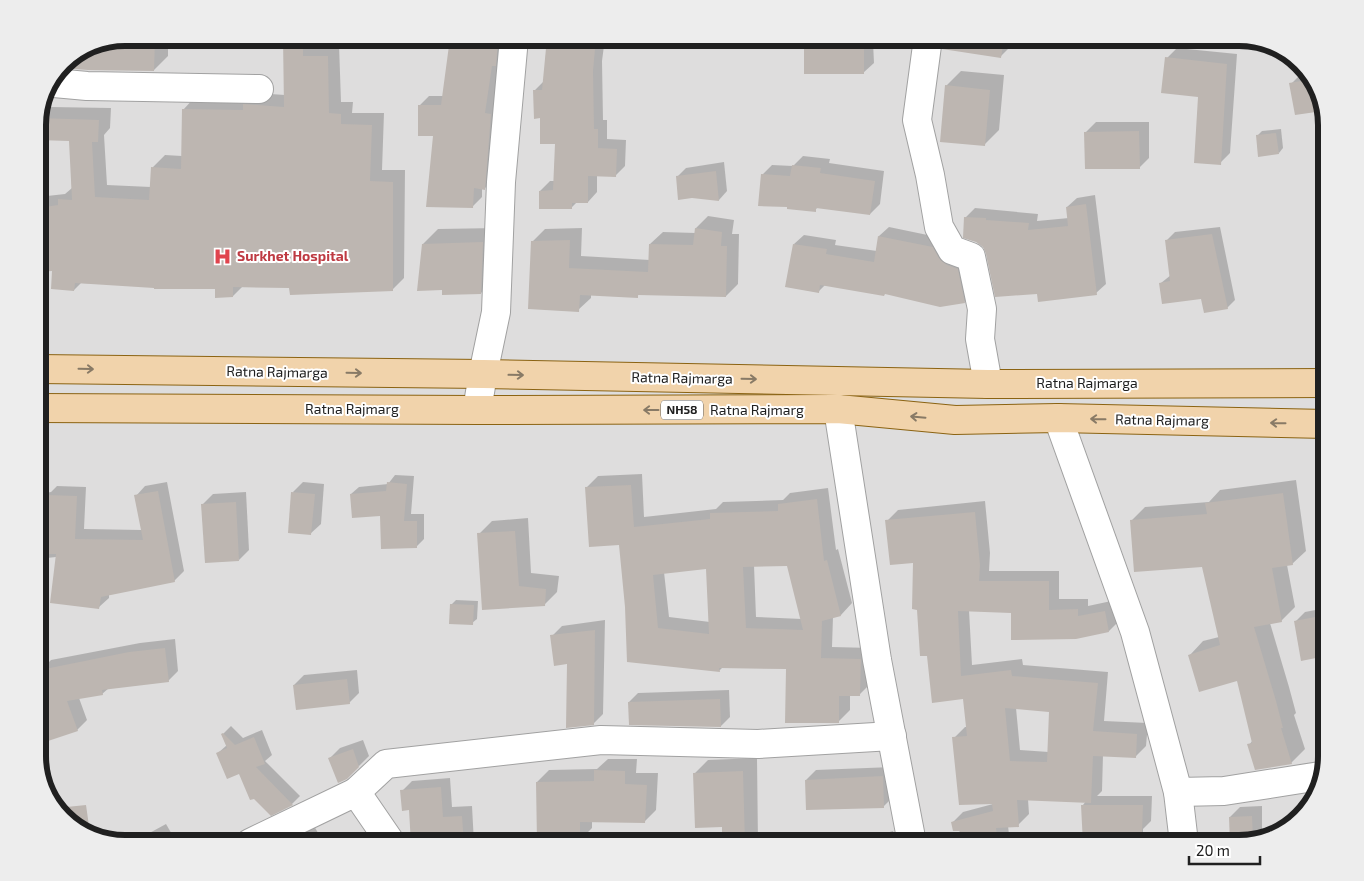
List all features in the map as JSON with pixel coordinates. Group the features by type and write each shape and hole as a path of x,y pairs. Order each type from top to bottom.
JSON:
{"main road":[{"name":"Ratna Rajmarga","path":"46,369 483,374 988,384 1318,383"},
{"path":"953,383 955,420"},
{"name":"Ratna Rajmarg","path":"46,408 838,409 955,420 1058,418 1318,424"}],"street":[{"path":"477,410 496,312 501,182 513,46"},
{"path":"927,46 917,120 930,175 938,227 952,250 971,258 982,309 980,339 988,384"},
{"path":"59,83 87,86 259,89"},
{"path":"838,409 877,660 910,835"},
{"path":"1058,418 1135,632 1178,792 1183,835"},
{"path":"268,835 356,792 386,764 602,740 758,744 892,736"},
{"path":"1178,792 1224,791 1315,777"},
{"path":"356,792 385,835"}],"shaded area":[{"path":"1239,46 1259,49 1274,54 1291,66 1307,86 1315,105 1318,125 1318,756 1315,776 1310,791 1298,808 1278,824 1259,832 1239,835 125,835 100,831 90,827 73,815 57,795 52,786 46,761 46,120 54,90 73,66 100,50 115,47"}],"building":[{"path":"125,46 155,46 154,71 71,69 86,57 100,50"},
{"path":"283,46 303,46 303,56 328,56 329,113 341,114 341,124 372,125 370,181 393,182 393,291 290,295 289,288 233,287 233,297 215,298 215,289 154,289 75,283 74,291 51,289 52,271 46,271 46,207 58,205 58,199 72,200 69,141 46,140 46,118 99,120 98,142 92,142 95,197 149,200 151,167 181,169 182,109 243,110 243,104 284,107"},
{"path":"449,46 498,46 496,66 492,66 485,113 491,114 485,190 474,188 473,208 426,207 433,136 418,136 418,105 441,105"},
{"path":"546,46 595,46 593,71 594,129 598,129 598,148 617,149 616,177 588,176 588,203 572,203 572,209 539,209 539,191 553,190 555,144 540,144 540,118 534,119 533,90 542,90"},
{"path":"804,46 864,46 864,74 804,74"},
{"path":"942,46 1003,46 1001,58 942,49"},
{"path":"1165,57 1227,64 1221,165 1194,163 1198,97 1161,93"},
{"path":"1303,81 1312,95 1316,112 1295,115 1289,83"},
{"path":"945,85 990,90 985,146 940,142"},
{"path":"1139,131 1140,169 1085,169 1084,132"},
{"path":"1276,133 1279,154 1258,157 1256,135"},
{"path":"792,165 821,168 820,173 875,181 870,215 816,208 816,212 787,209 787,207 758,206 761,174 790,176"},
{"path":"716,171 719,201 692,198 678,200 676,176"},
{"path":"1086,204 1097,295 1038,302 1037,294 995,297 983,247 976,242 963,238 964,217 1029,223 1028,230 1068,226 1066,207"},
{"path":"695,228 722,232 721,246 727,246 726,297 638,295 638,298 580,295 579,312 528,309 531,241 570,240 569,268 648,272 649,244 693,245"},
{"path":"1212,234 1228,309 1204,313 1201,299 1162,304 1159,283 1170,281 1165,240"},
{"path":"878,236 933,247 939,258 947,265 958,269 965,303 940,307 885,294 884,296 820,285 819,293 785,287 793,244 827,249 826,254 874,262"},
{"path":"483,242 481,294 442,295 442,290 417,291 422,244"},
{"path":"387,482 407,484 404,521 417,521 417,548 381,549 380,516 352,518 350,494 386,491"},
{"path":"631,485 634,527 710,519 710,513 778,511 778,504 817,499 824,561 827,560 841,616 822,621 821,658 861,659 860,696 839,696 839,723 785,723 786,669 719,668 720,672 627,662 625,607 619,545 589,547 585,487","holes":["787,566 803,630 746,628 743,567","706,569 709,634 658,628 653,575"]},
{"path":"158,491 175,582 101,597 99,609 50,603 56,554 46,554 46,495 77,496 75,539 143,540 134,495"},
{"path":"291,492 315,494 311,535 288,533"},
{"path":"1283,493 1293,565 1272,568 1282,622 1254,627 1292,764 1255,770 1247,744 1252,743 1237,681 1199,692 1188,655 1220,645 1202,567 1134,572 1130,520 1207,514 1205,503"},
{"path":"236,502 239,561 205,563 201,504"},
{"path":"975,512 980,565 979,581 1049,581 1049,610 1078,609 1078,616 1105,611 1109,632 1076,639 1011,640 1011,613 958,611 961,676 1011,670 1012,676 1098,683 1093,731 1137,734 1136,758 1093,756 1091,803 1017,800 1019,827 996,828 997,835 960,835 960,831 953,831 951,822 993,811 992,804 959,805 952,737 967,736 963,699 932,703 927,656 920,656 917,610 912,609 913,563 890,565 885,520","holes":["1005,708 1049,712 1047,762 1010,761"]},
{"path":"515,531 519,586 546,589 545,606 482,610 477,533"},
{"path":"450,604 474,605 473,625 449,624"},
{"path":"1318,616 1318,658 1301,661 1294,621"},
{"path":"595,630 594,725 566,728 567,664 554,666 550,635"},
{"path":"165,648 169,682 102,690 103,695 67,701 78,731 48,741 46,735 46,669 129,652"},
{"path":"347,679 350,704 296,710 293,685"},
{"path":"720,699 721,727 629,725 628,702"},
{"path":"223,733 235,745 254,737 265,764 256,767 293,805 271,816 254,799 250,800 239,774 227,779 216,753 227,748 221,734"},
{"path":"353,749 359,767 347,779 338,783 328,758"},
{"path":"594,770 625,771 625,784 647,785 645,823 580,822 580,835 537,835 536,782 594,781"},
{"path":"743,771 745,835 722,835 722,827 695,828 693,773"},
{"path":"883,776 884,808 806,810 805,780"},
{"path":"441,787 443,817 462,816 463,835 410,835 409,810 402,811 400,790"},
{"path":"86,805 89,826 73,815 65,807"},
{"path":"1081,805 1143,805 1142,832 1134,832 1134,835 1083,835"},
{"path":"1252,816 1253,833 1230,835 1229,817"}],"place":[{"name":"Surkhet Hospital","path":"223,256"}]}
